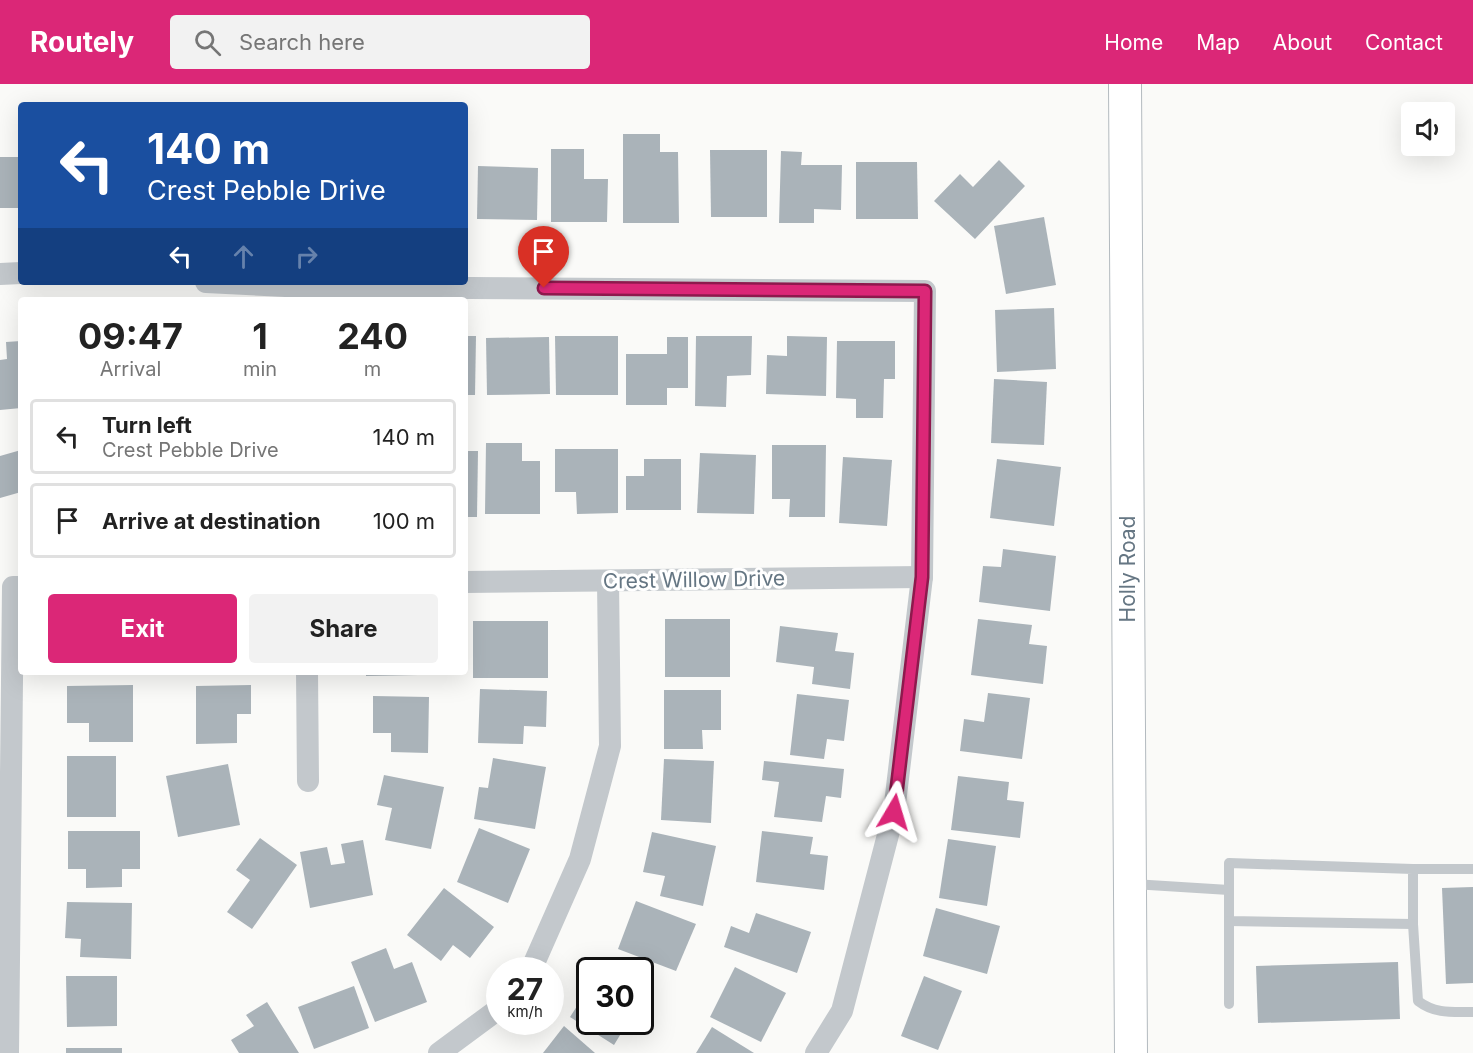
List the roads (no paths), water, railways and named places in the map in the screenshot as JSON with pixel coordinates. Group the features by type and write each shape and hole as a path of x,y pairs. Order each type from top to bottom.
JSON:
{"main road":[{"name":"Holly Road","path":"1125,84 1131,1053"}],"street":[{"path":"0,274 18,273"},
{"path":"233,285 306,293 925,291 922,577 894,812 842,1011 816,1053"},
{"name":"Crest Willow Drive","path":"468,582 922,577"},
{"path":"537,957 580,859 610,746 608,581"},
{"path":"8,1053 17,587"},
{"path":"308,675 308,780"},
{"path":"440,1053 486,1018"}],"lane":[{"path":"1229,1004 1229,863 1473,869"},
{"path":"1413,869 1413,924 1418,1001 1429,1010 1473,1012"},
{"path":"1130,884 1229,890"},
{"path":"1229,921 1413,924"}]}
